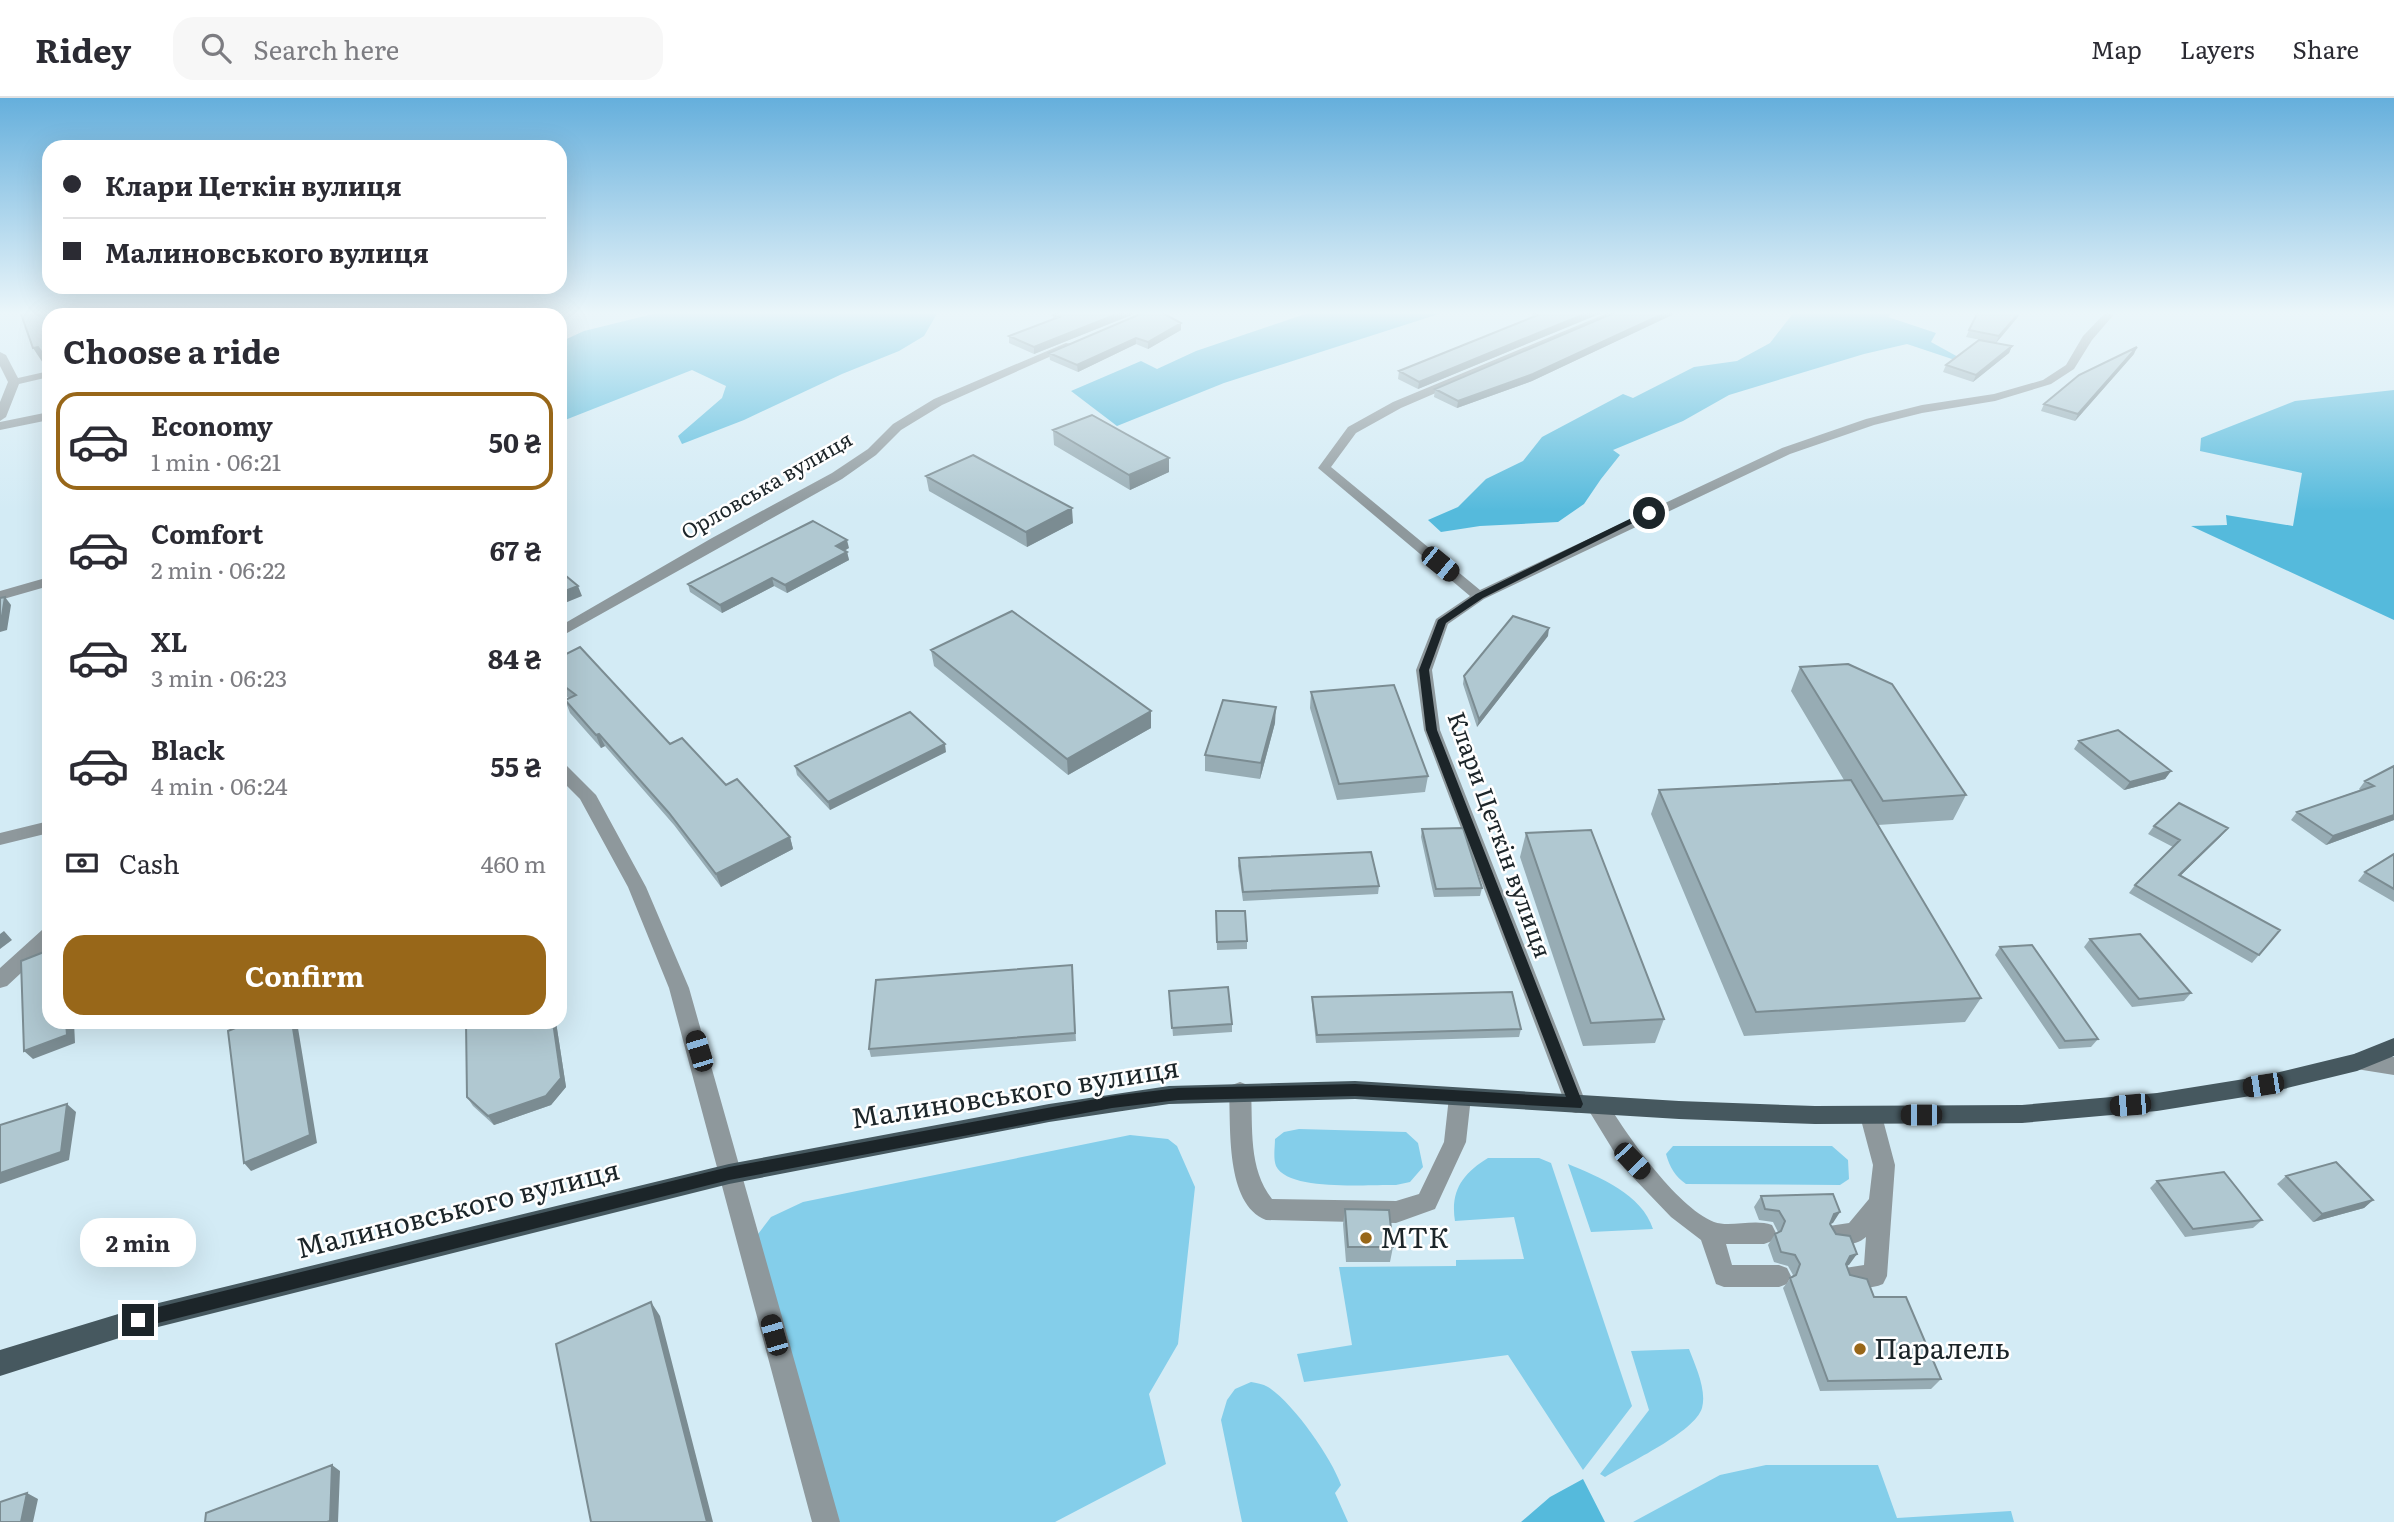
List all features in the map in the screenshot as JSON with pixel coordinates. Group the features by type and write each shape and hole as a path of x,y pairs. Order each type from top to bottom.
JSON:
{"main road":[{"name":"Малиновського вулиця","path":"0,1363 138,1320 729,1174 1112,1102 1240,1091 1355,1090 1586,1104 1871,1115 2022,1114 2157,1102 2263,1085 2357,1062 2394,1046"}],"street":[{"path":"0,417 14,382 12,378"},
{"path":"14,382 30,378"},
{"name":"Орловська вулиця","path":"567,628 717,541 837,476 872,452 897,428 938,402 992,378"},
{"path":"1460,378 1397,405 1352,430 1324,468 1479,596"},
{"name":"Клари Цеткін вулиця","path":"1711,1233 1679,1210 1632,1161 1586,1104 1432,730 1424,670 1441,622 1479,596 1786,451 1870,422 1922,409 1995,397 2052,378"},
{"path":"0,426 42,417"},
{"path":"0,596 42,583"},
{"path":"567,776 587,795 637,887 679,988 699,1051 729,1174 826,1522"},
{"path":"0,839 42,829"},
{"path":"0,980 42,941"},
{"path":"2357,1062 2394,1066"},
{"path":"1240,1091 1245,1168 1249,1186 1266,1209 1396,1212 1427,1202 1455,1142 1460,1097"},
{"path":"1853,1276 1875,1276 1884,1165 1871,1115"},
{"path":"1837,1234 1856,1233 1880,1203"},
{"path":"1763,1233 1711,1233 1724,1276 1779,1276"}],"shaded area":[{"path":"567,378 671,378 567,419"},
{"path":"710,378 833,378 744,420 682,444 678,436 722,398 726,386"},
{"path":"1100,378 1238,378 1117,426 1071,391"},
{"path":"1671,378 1783,378 1729,395 1683,421 1613,450 1620,455 1584,504 1558,522 1480,526 1441,532 1428,520 1458,507 1486,479 1523,461 1542,437 1623,394 1633,398"},
{"path":"2394,390 2394,620 2191,526 2227,525 2226,515 2293,526 2302,473 2200,451 2201,438 2295,401"},
{"path":"1299,1129 1406,1132 1418,1143 1423,1167 1410,1182 1396,1185 1331,1185 1296,1180 1276,1166 1275,1139 1284,1132"},
{"path":"1130,1135 1168,1139 1177,1146 1195,1187 1178,1344 1149,1394 1166,1464 1055,1522 837,1522 755,1238 771,1217 803,1202"},
{"path":"1673,1146 1832,1146 1848,1160 1849,1179 1840,1185 1686,1184 1671,1168 1666,1154"},
{"path":"1488,1158 1539,1158 1551,1163 1632,1406 1583,1470 1508,1355 1304,1382 1297,1354 1352,1345 1339,1267 1456,1266 1456,1260 1524,1259 1514,1217 1455,1221 1455,1201 1460,1184"},
{"path":"1568,1164 1606,1181 1629,1196 1647,1217 1653,1229 1591,1232"},
{"path":"1689,1349 1703,1393 1702,1408 1697,1417 1660,1446 1605,1477 1600,1474 1649,1410 1631,1351"},
{"path":"1251,1382 1266,1386 1278,1395 1310,1431 1336,1473 1341,1485 1335,1493 1348,1522 1242,1522 1221,1420 1227,1400 1235,1389"},
{"path":"1766,1465 1878,1465 1897,1518 2011,1511 2014,1522 1633,1522 1720,1475"},
{"path":"1583,1479 1605,1522 1521,1522 1550,1497"}],"building":[{"path":"1460,378 1521,378 1458,401 1435,389"},
{"path":"2075,378 2109,378 2078,414 2044,404"},
{"path":"1092,415 1169,458 1129,475 1053,430"},
{"path":"973,455 1072,508 1026,532 926,476"},
{"path":"813,521 847,540 836,546 847,552 785,585 772,578 720,605 688,584"},
{"path":"567,577 578,586 567,590"},
{"path":"5,597 1,622 0,622 0,598"},
{"path":"1012,611 1151,711 1067,759 931,650"},
{"path":"1513,616 1549,628 1479,719 1464,676"},
{"path":"580,647 670,744 682,738 726,785 737,779 790,837 716,874 669,813 567,702 567,699 576,695 567,688 567,654"},
{"path":"1848,664 1892,684 1966,795 1883,801 1800,667"},
{"path":"1394,685 1428,776 1339,784 1311,692"},
{"path":"1223,700 1276,707 1261,763 1205,755"},
{"path":"910,712 945,744 828,802 795,766"},
{"path":"2118,730 2171,771 2130,782 2079,741"},
{"path":"2394,766 2394,815 2333,836 2297,812 2374,786 2365,781"},
{"path":"1851,780 1981,998 1756,1012 1659,790"},
{"path":"2179,803 2228,828 2179,875 2280,930 2259,955 2135,885 2180,840 2154,826"},
{"path":"1463,828 1482,888 1436,889 1422,829"},
{"path":"1591,830 1664,1019 1591,1023 1526,833"},
{"path":"1371,852 1379,886 1243,892 1239,858"},
{"path":"2394,854 2394,889 2365,872"},
{"path":"1216,911 1245,911 1247,941 1217,942"},
{"path":"2140,934 2191,993 2139,999 2090,939"},
{"path":"2032,945 2098,1039 2065,1041 2000,947"},
{"path":"42,953 42,1029 67,1029 67,1035 24,1051 21,961"},
{"path":"1072,965 1075,1033 869,1049 876,980"},
{"path":"1228,987 1232,1024 1172,1028 1169,991"},
{"path":"1512,992 1521,1029 1317,1035 1312,997"},
{"path":"293,1029 310,1135 244,1163 228,1031"},
{"path":"466,1029 554,1029 561,1078 546,1096 488,1116 467,1097"},
{"path":"67,1104 61,1152 0,1173 0,1125"},
{"path":"2336,1162 2373,1200 2322,1214 2286,1176"},
{"path":"2224,1172 2262,1220 2193,1229 2157,1181"},
{"path":"1833,1194 1840,1212 1834,1214 1830,1224 1836,1234 1850,1236 1857,1254 1850,1256 1846,1264 1850,1275 1867,1279 1874,1297 1906,1297 1941,1379 1828,1381 1790,1278 1796,1275 1800,1264 1795,1255 1781,1252 1775,1234 1781,1231 1785,1221 1779,1211 1765,1209 1761,1196"},
{"name":"МТК","path":"1345,1209 1389,1210 1393,1247 1348,1247"},
{"path":"651,1302 707,1522 591,1522 556,1344"},
{"path":"332,1465 330,1521 205,1522 206,1513"},
{"path":"27,1493 21,1522 0,1522 0,1502"}],"place":[{"name":"МТК","path":"1366,1238"},
{"name":"Паралель","path":"1860,1349"}],"route":[{"path":"138,1320 729,1174 1112,1102 1178,1094 1355,1090 1576,1104 1432,730 1424,670 1441,622 1479,596 1649,513"}]}
